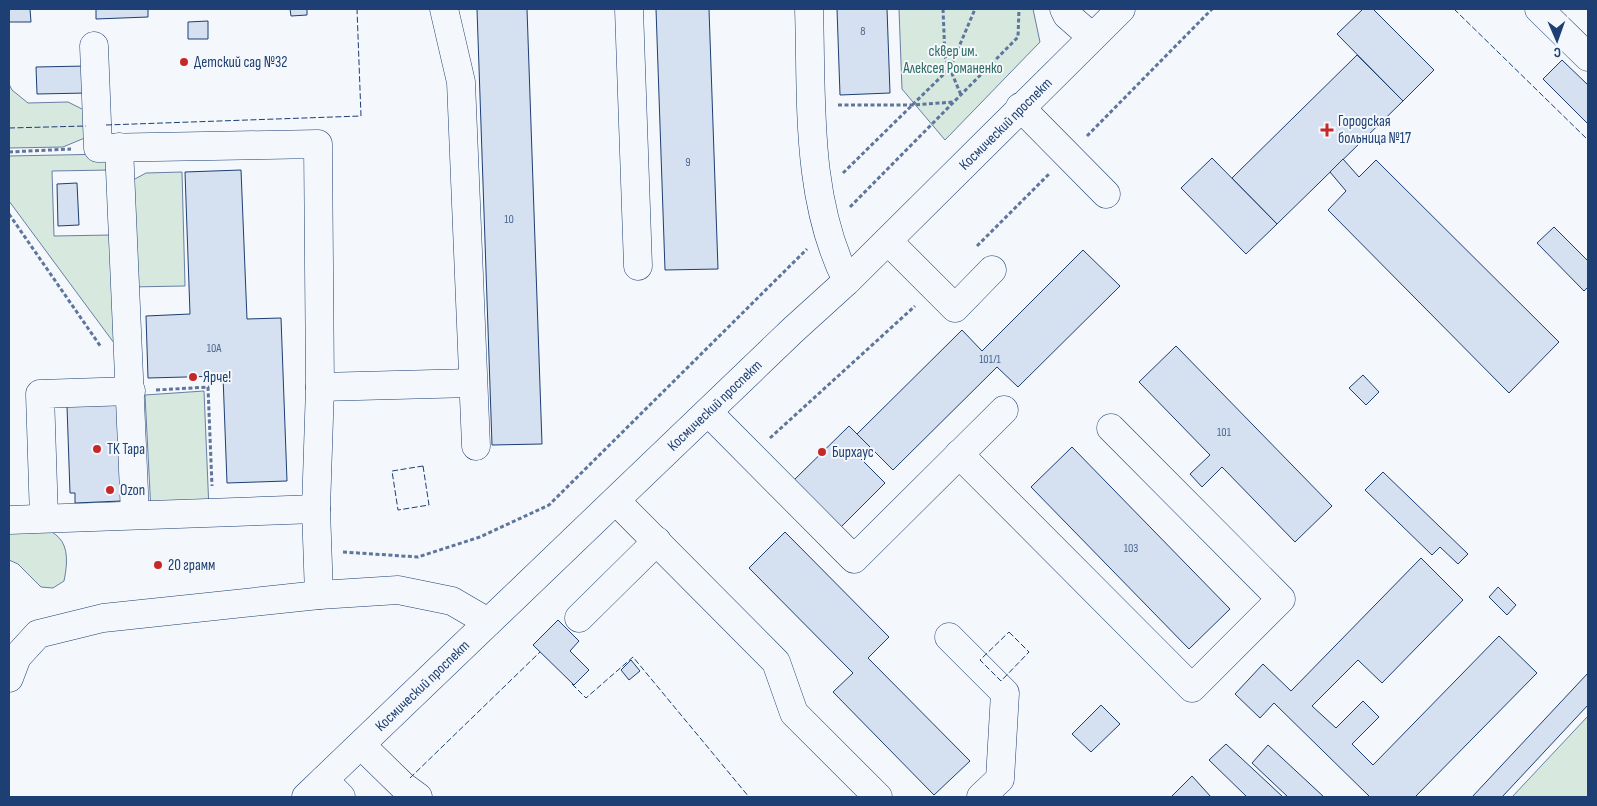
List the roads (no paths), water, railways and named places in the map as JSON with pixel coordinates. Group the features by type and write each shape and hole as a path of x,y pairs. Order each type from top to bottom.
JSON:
{"main road":[{"path":"444,9 461,82 476,446"},
{"path":"629,9 638,266"},
{"path":"809,9 815,168 827,230 836,260 847,282"},
{"path":"1064,9 1067,15 1092,38"},
{"name":"Космический проспект","path":"324,792 360,745 793,330 847,282 1020,107 1121,9"},
{"path":"1539,9 1588,57"},
{"path":"94,46 108,147 131,391 135,515"},
{"path":"1020,107 1106,194"},
{"path":"108,147 318,144 320,387 316,509 319,595"},
{"path":"888,241 955,308 992,270"},
{"path":"320,387 472,383"},
{"path":"44,518 40,394 131,391"},
{"path":"708,413 854,559 1004,410"},
{"path":"959,454 1192,688 1281,599 1111,428"},
{"path":"616,501 776,662 794,713 878,797"},
{"path":"9,520 316,509"},
{"path":"579,618 657,541"},
{"path":"9,678 17,657 38,634 103,618 319,595 398,590 452,601 488,622"},
{"path":"949,638 1005,693 1000,779 982,797"},
{"path":"360,745 403,786 418,797"}],"place":[{"name":"Детский сад №32","path":"184,62"},
{"name":"Городская больница №17","path":"1327,130"},
{"name":"Ярче!","path":"193,377"},
{"name":"ТК Тара","path":"97,449"},
{"name":"Бирхаус","path":"822,452"},
{"name":"Ozon","path":"110,490"},
{"name":"20 грамм","path":"158,565"}],"park label":[{"name":"сквер им. Алексея Романенко","path":"953,60"}]}
